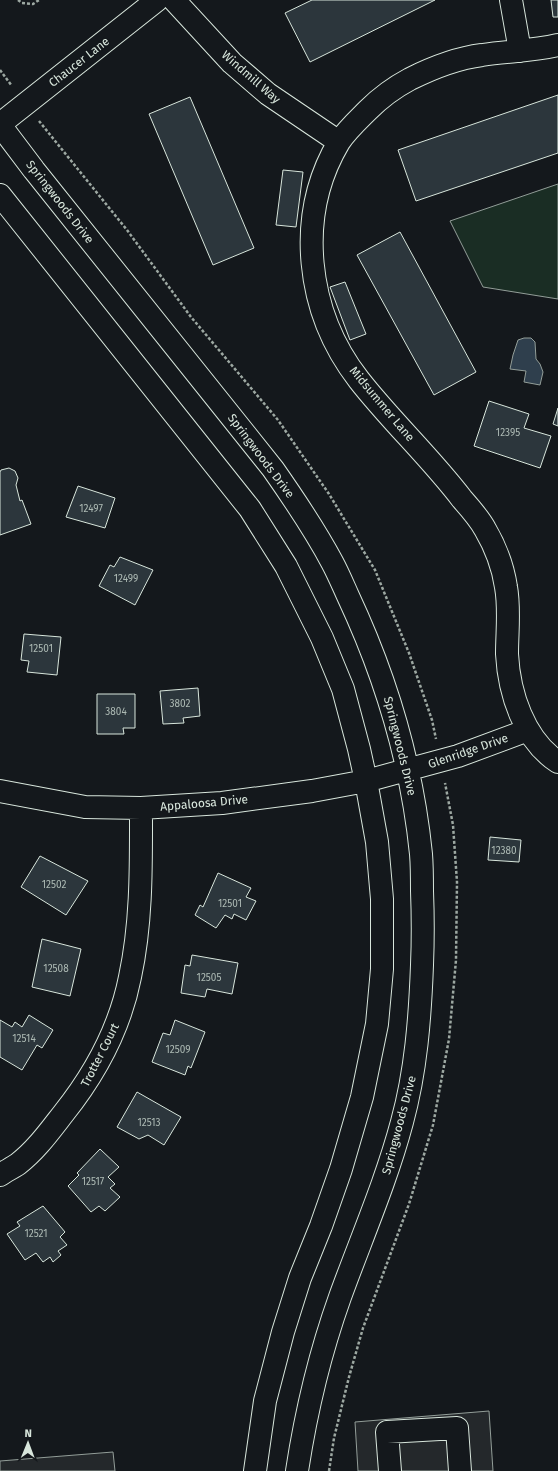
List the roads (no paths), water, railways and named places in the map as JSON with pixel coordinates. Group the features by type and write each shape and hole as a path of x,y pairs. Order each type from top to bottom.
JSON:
{"street":[{"name":"Chaucer Lane","path":"0,125 157,0"},
{"name":"Windmill Way","path":"174,0 232,63 268,94 339,142"},
{"path":"512,0 520,52"},
{"name":"Midsummer Lane","path":"558,44 520,52 480,55 440,66 408,80 379,100 349,129 339,142 324,175 314,213 311,238 313,272 320,306 335,344 358,379 454,488 485,528 498,556 506,587 509,618 507,655 511,685 520,714 538,745 558,762"},
{"name":"Springwoods Drive","path":"0,125 34,170 273,469 301,510 333,563 364,631 386,693 407,771 421,856 423,934 421,996 413,1073 402,1123 383,1184 339,1298 319,1362 304,1424 297,1471"},
{"path":"0,195 250,509 286,566 322,638 343,688 366,781 377,842 382,899 382,969 378,1024 362,1097 341,1169 321,1226 300,1278 282,1332 265,1401 255,1471"},
{"name":"Glenridge Drive","path":"407,771 458,756 528,730"},
{"name":"Appaloosa Drive","path":"0,791 85,808 141,808 222,803 312,791 366,781 407,771"},
{"name":"Trotter Court","path":"0,1175 19,1163 40,1143 80,1092 102,1057 118,1018 130,978 136,945 141,880 141,808"},
{"path":"390,1471 387,1432 457,1428 460,1471"}],"water":[{"path":"531,338 535,342 536,359 543,372 540,385 524,382 526,371 510,369 518,340"}]}
